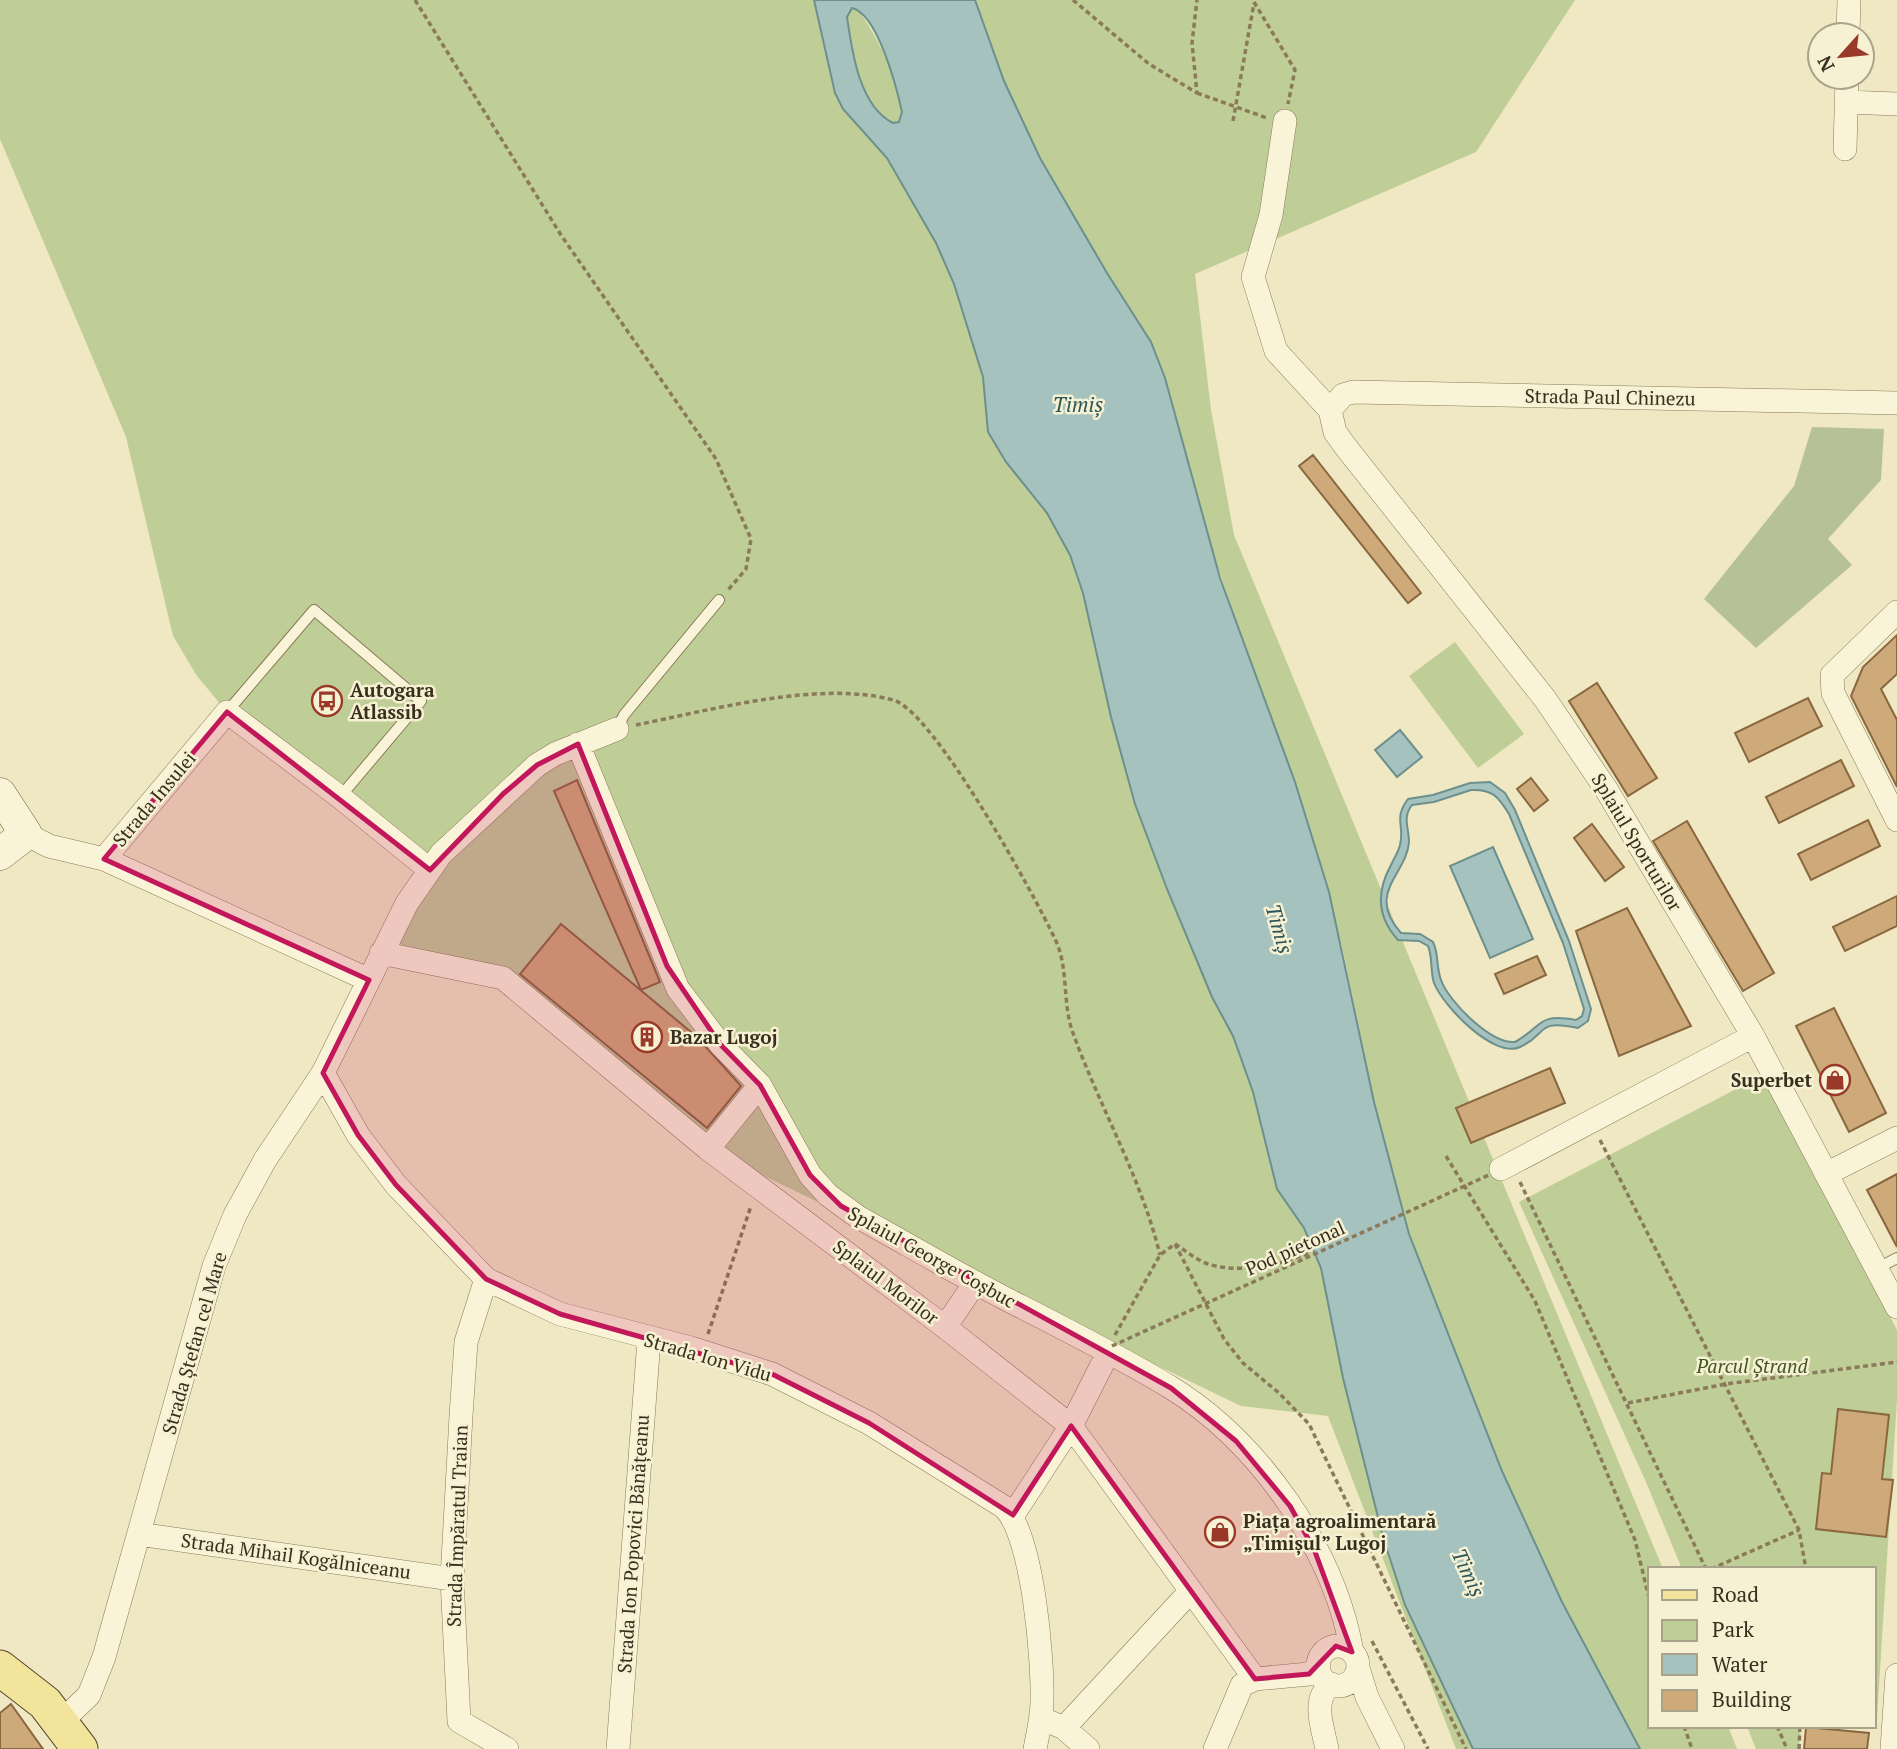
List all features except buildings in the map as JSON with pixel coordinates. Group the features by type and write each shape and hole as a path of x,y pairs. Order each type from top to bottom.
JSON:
{"main road":[{"path":"0,794 26,834 0,854"},
{"path":"0,1668 23,1683 71,1735"}],"street":[{"path":"1848,21 1849,0"},
{"path":"1845,149 1846,91"},
{"path":"1846,102 1897,104"},
{"path":"1285,121 1271,215 1253,277 1276,351 1330,410"},
{"name":"Strada Paul Chinezu","path":"1330,410 1343,395 1353,392 1897,403"},
{"name":"Splaiul Sporturilor","path":"1330,410 1335,432 1345,446 1545,699 1606,789 1754,1037 1897,1307"},
{"path":"1897,612 1832,675 1833,693 1897,820"},
{"path":"227,712 340,797 430,870"},
{"name":"Strada Insulei","path":"227,712 104,859 369,980"},
{"name":"Strada Ștefan cel Mare","path":"71,1735 83,1702 97,1678 214,1266 235,1215 265,1160 323,1073 407,903 430,870 460,834 537,765 578,744 617,729"},
{"name":"Splaiul George Coșbuc","path":"578,744 678,989 720,1044 760,1085 777,1111 798,1156 828,1195 858,1216 975,1283 1112,1344 1207,1415 1262,1470 1290,1506 1314,1549 1333,1587 1346,1665"},
{"path":"26,834 49,846 104,859"},
{"name":"Splaiul Morilor","path":"381,953 503,978 708,1149 945,1327 1071,1426 1255,1679"},
{"path":"1500,1169 1754,1037"},
{"name":"Strada Ion Vidu","path":"323,1073 358,1135 396,1185 486,1279 560,1314 649,1340 732,1360 812,1393 869,1423 1013,1515"},
{"path":"708,1149 760,1085"},
{"path":"1826,1174 1897,1138"},
{"path":"806,1223 828,1195"},
{"name":"Strada Împăratul Traian","path":"486,1279 466,1342 452,1579 456,1715 463,1726 507,1749"},
{"path":"945,1327 975,1283"},
{"name":"Strada Ion Popovici Bănățeanu","path":"618,1749 649,1340"},
{"path":"1035,1749 1041,1719 1039,1626 1030,1578 1013,1515 1071,1426 1112,1344"},
{"name":"Strada Mihail Kogălniceanu","path":"139,1534 452,1579"},
{"path":"1065,1728 1186,1596"},
{"path":"1215,1749 1242,1685 1255,1679 1293,1677 1346,1665"},
{"path":"1346,1665 1367,1697 1393,1749"},
{"path":"1327,1749 1319,1706 1323,1690 1346,1665"},
{"path":"1892,1749 1897,1675"},
{"path":"1041,1719 1065,1728 1088,1749"}],"lane":[{"path":"617,729 624,715 719,600"},
{"path":"227,712 314,610 421,701 340,797"},
{"path":"1876,1269 1897,1258"}],"path":[{"path":"415,0 561,235 716,459 751,539 746,569 719,600"},
{"path":"1073,0 1149,64 1197,93 1285,121 1295,70 1254,1"},
{"path":"1197,0 1192,43 1197,93"},
{"path":"1233,121 1254,1"},
{"path":"617,729 751,702 822,693 895,700 931,734 958,767 1057,942 1071,1030 1150,1216 1160,1255"},
{"path":"1591,1122 1799,1530 1807,1567"},
{"path":"1446,1156 1535,1301 1635,1541 1648,1594"},
{"path":"1500,1169 1628,1403 1705,1567"},
{"name":"Pod pietonal","path":"1112,1344 1500,1169"},
{"path":"706,1339 752,1205"},
{"path":"1112,1344 1160,1255 1175,1244"},
{"path":"1175,1244 1207,1264 1250,1268 1310,1253"},
{"path":"1175,1244 1224,1339 1243,1363 1279,1393 1309,1424 1466,1749"},
{"path":"1628,1403 1726,1384 1897,1362"},
{"path":"1716,1567 1799,1530"},
{"path":"1346,1665 1428,1749"},
{"path":"1685,1728 1692,1749"},
{"path":"1778,1728 1787,1749"},
{"path":"1799,1749 1800,1728"}],"highlighted area":[{"path":"227,712 430,870 503,794 537,765 578,744 667,966 720,1044 760,1085 810,1175 841,1206 1171,1388 1236,1441 1290,1506 1314,1549 1352,1652 1336,1646 1309,1674 1255,1679 1071,1426 1013,1515 869,1423 772,1374 560,1314 486,1279 396,1185 358,1135 323,1073 369,980 104,859"}],"green space":[{"path":"0,0 814,0 835,93 855,123 887,158 936,243 954,284 983,377 988,432 1006,462 1047,513 1070,555 1083,593 1135,804 1212,997 1233,1036 1253,1092 1277,1189 1304,1228 1321,1268 1343,1378 1383,1537 1405,1605 1473,1749 1456,1749 1328,1416 1241,1406 708,1149 503,978 381,953 429,870 227,712 197,676 173,636 126,437 0,139"},
{"path":"975,0 1575,0 1476,152 1195,274 1211,410 1234,535 1662,1567 1648,1567 1648,1728 1729,1728 1737,1749 1640,1749 1562,1602 1502,1471 1409,1234 1374,1102 1342,946 1295,782 1256,681 1203,523 1165,378 1151,342 1040,158 1004,81"},
{"path":"856,8 880,46 895,81 902,112 899,122 893,123 881,115 872,104 859,76 847,17 848,11"},
{"path":"1812,427 1884,429 1881,480 1828,539 1852,565 1756,648 1704,599 1794,486"},
{"path":"1455,642 1524,734 1478,768 1409,676"},
{"name":"Parcul Ștrand","path":"1763,1075 1897,1330 1897,1400 1877,1718 1876,1567 1681,1567 1646,1482 1519,1202"},
{"path":"1748,1728 1801,1728 1799,1749 1756,1749"}],"water":[{"name":"Timiș","path":"814,0 975,0 1004,81 1040,158 1151,342 1165,378 1220,578 1295,782 1329,892 1374,1102 1409,1234 1502,1471 1562,1602 1640,1749 1473,1749 1405,1605 1383,1537 1343,1378 1321,1268 1304,1228 1277,1189 1253,1092 1233,1036 1212,997 1135,804 1111,717 1083,593 1070,555 1047,513 1006,462 988,432 983,377 954,284 936,243 887,158 843,109 835,93","holes":["852,8 861,13 878,37 891,71 902,112 899,122 893,123 881,115 872,104 859,76 847,17"]},
{"path":"1400,730 1422,757 1397,777 1375,750"},
{"path":"1490,782 1505,793 1515,810 1569,941 1591,1009 1588,1021 1578,1028 1554,1025 1543,1029 1520,1047 1509,1049 1484,1038 1458,1017 1434,983 1428,946 1419,941 1398,940 1386,922 1381,904 1386,875 1399,848 1401,812 1408,799 1433,795 1470,783","holes":["1471,790 1494,795 1509,814 1563,943 1584,1009 1582,1016 1576,1020 1554,1018 1541,1022 1515,1042 1494,1036 1462,1010 1441,980 1433,942 1420,934 1401,933 1391,919 1387,906 1391,884 1407,853 1407,818 1412,805 1434,802"]},
{"path":"1493,847 1533,939 1490,958 1450,866"}],"place":[{"name":"Autogara Atlassib","path":"327,701"},
{"name":"Bazar Lugoj","path":"647,1037"},
{"name":"Superbet","path":"1835,1080"},
{"name":"Piața agroalimentară „Timișul” Lugoj","path":"1220,1532"}]}
